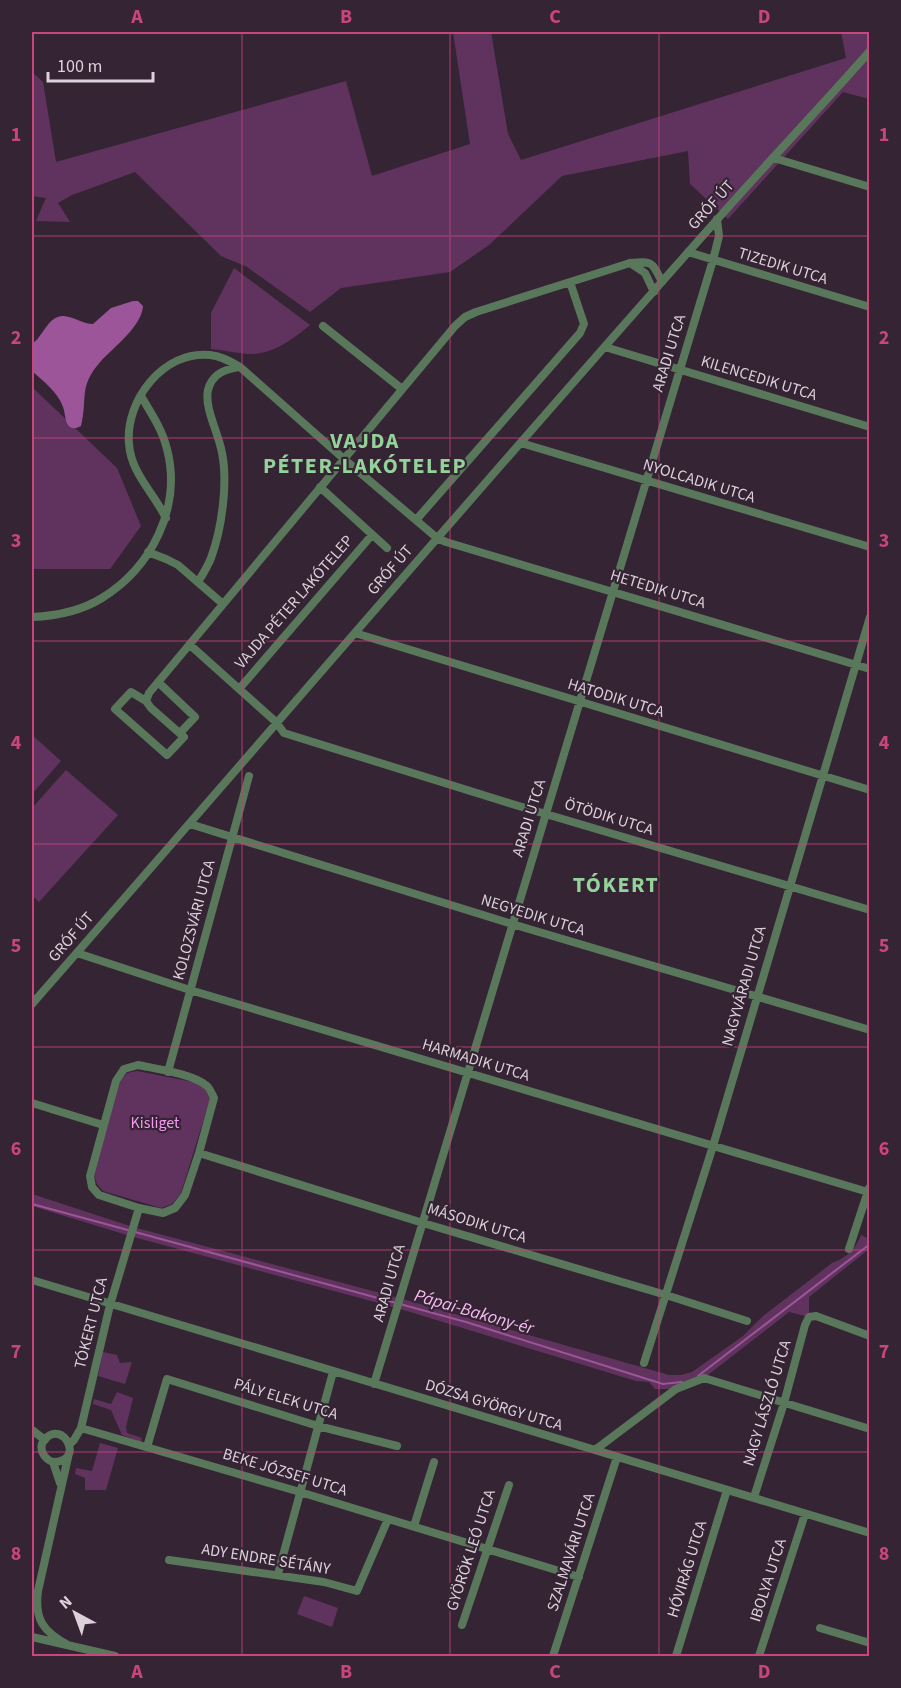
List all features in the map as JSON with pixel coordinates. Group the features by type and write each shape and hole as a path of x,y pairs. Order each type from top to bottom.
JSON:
{"street":[{"name":"GRÓF ÚT","path":"32,1004 520,443 717,219 870,51"},
{"path":"774,158 870,187"},
{"name":"ARADI UTCA","path":"374,1384 713,260 718,236 717,219"},
{"name":"TIZEDIK UTCA","path":"688,252 870,307"},
{"path":"146,701 158,682 402,389 465,317 630,263 647,261 654,266 662,282"},
{"path":"630,263 645,273 654,292"},
{"path":"416,520 580,333 584,324 570,282"},
{"path":"323,326 402,389"},
{"name":"KILENCEDIK UTCA","path":"605,347 870,427"},
{"path":"166,518 133,465 128,428 134,408 141,396 162,370 193,356 209,355 225,358 240,367 437,538"},
{"path":"198,582 212,557 218,533 225,475 223,453 208,402 208,390 212,381 220,373 227,369 240,367"},
{"path":"32,617 63,613 84,607 102,598 121,584 139,566 164,525 170,502 171,475 168,450 160,428 141,396"},
{"name":"NYOLCADIK UTCA","path":"520,443 870,547"},
{"name":"VAJDA PÉTER LAKÓTELEP","path":"320,488 387,548"},
{"name":"VAJDA PÉTER LAKÓTELEP","path":"238,689 372,535"},
{"name":"HETEDIK UTCA","path":"437,538 870,669"},
{"path":"148,552 172,562 223,604"},
{"name":"NAGYVÁRADI UTCA","path":"644,1363 713,1146 870,617"},
{"name":"HATODIK UTCA","path":"355,633 870,790"},
{"name":"VAJDA PÉTER LAKÓTELEP","path":"190,645 276,722"},
{"path":"158,682 195,717 180,733"},
{"path":"131,692 146,701 184,737 167,755 115,709 131,692"},
{"name":"ÖTÖDIK UTCA","path":"276,722 284,733 870,910"},
{"name":"KOLOZSVÁRI UTCA","path":"168,1071 249,776"},
{"name":"NEGYEDIK UTCA","path":"189,824 512,924 870,1030"},
{"name":"HARMADIK UTCA","path":"77,953 190,990 713,1146 869,1190"},
{"path":"138,1065 168,1071 198,1080 208,1087 214,1098 185,1195 175,1208 163,1213 99,1195 92,1187 90,1176 116,1081 124,1069 138,1065"},
{"path":"32,1103 103,1125"},
{"name":"MÁSODIK UTCA","path":"199,1153 747,1321"},
{"path":"849,1249 869,1190"},
{"name":"TÓKERT UTCA","path":"53,1462 63,1461 81,1428 110,1305 139,1208"},
{"name":"DÓZSA GYÖRGY UTCA","path":"32,1280 870,1533"},
{"name":"NAGY LÁSZLÓ UTCA","path":"754,1497 809,1317 816,1316 870,1336"},
{"path":"278,1574 333,1372"},
{"path":"595,1450 676,1389 704,1378 870,1429"},
{"name":"PÁLY ELEK UTCA","path":"147,1447 167,1379 318,1426 397,1446"},
{"name":"BEKE JÓZSEF UTCA","path":"81,1428 579,1577"},
{"path":"32,1430 45,1440 52,1435 61,1435 68,1440 69,1449"},
{"name":"TÓKERT UTCA","path":"45,1440 42,1444 43,1453 53,1462 59,1476 60,1489"},
{"name":"TÓKERT UTCA","path":"68,1645 50,1634 43,1626 34,1598 69,1449"},
{"name":"SZALMAVÁRI UTCA","path":"553,1656 617,1457"},
{"path":"414,1526 434,1462"},
{"name":"GYÖRÖK LEÓ UTCA","path":"462,1625 509,1485"},
{"name":"HÓVIRÁG UTCA","path":"675,1656 727,1490"},
{"name":"IBOLYA UTCA","path":"759,1656 806,1514"},
{"name":"ADY ENDRE SÉTÁNY","path":"169,1560 278,1574 324,1582 357,1591 388,1519"},
{"path":"820,1628 870,1643"},
{"path":"32,1637 114,1656"}],"green space":[{"path":"453,32 491,32 508,134 521,160 846,58 841,32 869,32 869,99 843,92 728,219 690,184 688,151 562,176 489,245 450,272 341,288 310,312 247,267 221,256 135,172 72,195 58,203 70,222 36,221 46,198 32,196 32,75 34,74 43,82 56,162 346,81 372,176 470,144"},
{"path":"234,268 310,325 289,341 257,354 211,349 211,313"},
{"path":"32,387 117,468 141,526 110,569 32,569"},
{"path":"32,735 61,761 32,794"},
{"path":"66,770 118,815 39,902 32,895 32,808"},
{"name":"Kisliget","path":"137,1071 198,1083 205,1089 210,1099 181,1193 172,1204 161,1208 103,1191 94,1175 119,1084 127,1073"},
{"path":"32,1194 133,1227 399,1298 669,1375 692,1372 743,1336 763,1316 832,1263 850,1252 861,1235 869,1239 869,1249 809,1297 809,1317 789,1312 704,1378 676,1389 655,1389 649,1382 636,1381 397,1308 130,1236 32,1206"},
{"path":"103,1352 117,1355 120,1363 132,1362 125,1384 98,1376"},
{"path":"117,1392 133,1398 126,1427 127,1433 142,1438 141,1442 122,1435 111,1410 93,1404 94,1399 111,1404"},
{"path":"100,1443 118,1448 106,1490 85,1490 85,1478 75,1474 76,1468 92,1471"},
{"path":"304,1596 338,1608 332,1627 297,1614"}],"shaded area":[{"path":"138,301 143,306 138,321 94,370 86,385 81,426 71,428 67,423 58,396 32,371 32,344 58,317 64,316 93,324 111,308"}],"waterway":[{"name":"Pápai-Bakony-ér","path":"32,1204 466,1322 663,1384 682,1382"},
{"name":"Pápai-Bakony-ér","path":"698,1376 870,1244"}],"district":[{"name":"VAJDA PÉTER-LAKÓTELEP","path":"365,454"},
{"name":"TÓKERT","path":"616,885"}]}
